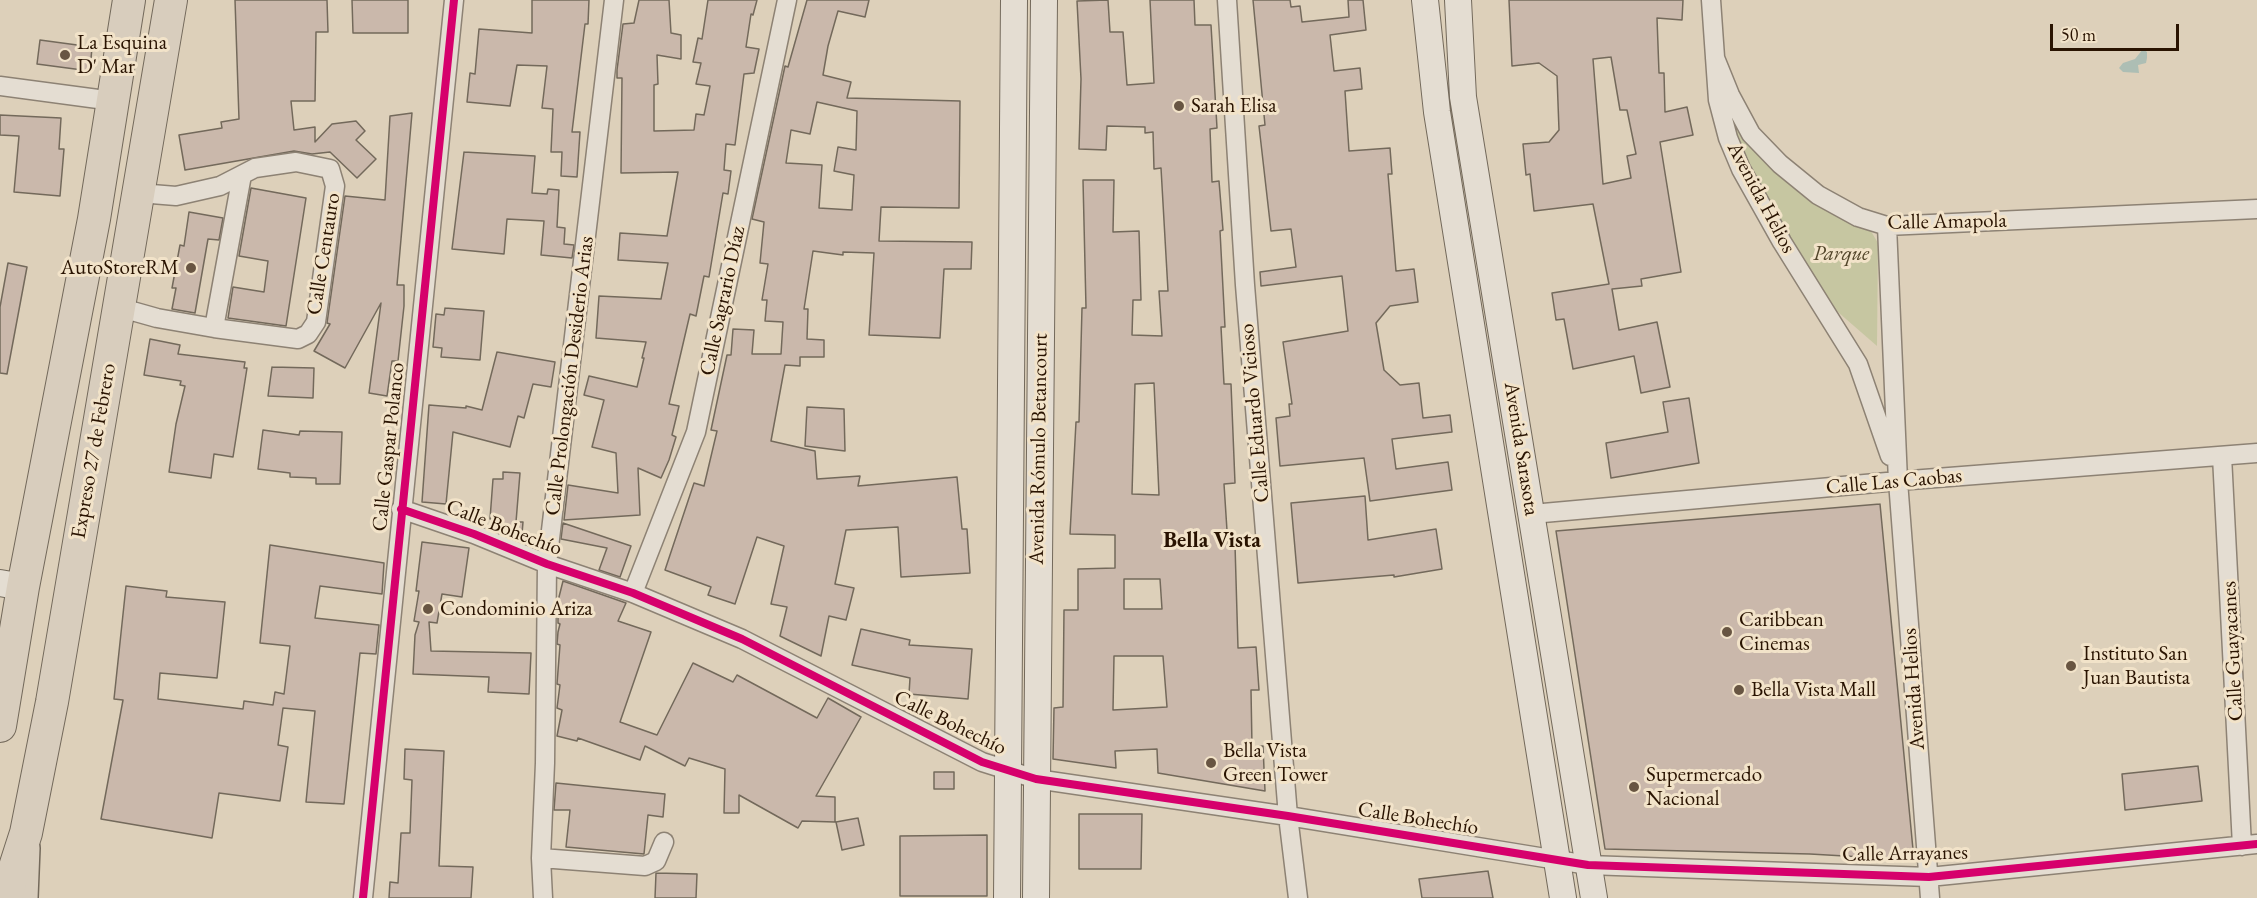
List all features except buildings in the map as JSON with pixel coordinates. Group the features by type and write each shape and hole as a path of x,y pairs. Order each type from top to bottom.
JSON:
{"highway":[{"name":"Expreso 27 de Febrero","path":"0,726 12,585 94,219 129,0"},
{"name":"Expreso 27 de Febrero","path":"5,898 26,833 93,466 171,0"}],"main road":[{"name":"Avenida Rómulo Betancourt","path":"1008,898 1007,771 1014,0"},
{"name":"Avenida Rómulo Betancourt","path":"1036,898 1044,0"},
{"name":"Avenida Sarasota","path":"1425,0 1436,104 1563,898"},
{"name":"Avenida Sarasota","path":"1458,0 1463,97 1594,898"},
{"path":"24,898 26,833"}],"street":[{"name":"Calle Gaspar Polanco","path":"363,898 454,0"},
{"name":"Calle Prolongación Desiderio Arias","path":"543,898 541,858 545,764 547,564 614,0"},
{"name":"Calle Sagrario Díaz","path":"633,593 696,432 787,0"},
{"name":"Calle Eduardo Vicioso","path":"1227,0 1245,285 1288,816 1298,898"},
{"name":"Avenida Helios","path":"1712,0 1718,100 1741,169 1858,364 1898,481"},
{"name":"Calle Amapola","path":"1715,58 1730,95 1751,134 1780,164 1818,195 1858,217 1887,226 2257,209"},
{"path":"0,86 113,101"},
{"name":"Calle Centauro","path":"118,307 157,318 298,339 308,333 316,322 336,186 330,169 296,162 255,168 220,186 176,196 139,193"},
{"path":"214,328 242,175"},
{"name":"Avenida Helios","path":"1887,226 1898,481 1930,898"},
{"name":"Calle Las Caobas","path":"1532,514 1898,481 2257,453"},
{"name":"Calle Guayacanes","path":"2222,456 2250,845"},
{"name":"Calle Bohechío","path":"401,509 474,534 547,564 633,593 742,639 982,762 1007,771 1036,778 1588,865"},
{"path":"541,858 645,866 656,861 664,842"},
{"name":"Calle Arrayanes","path":"1588,865 1929,877 2250,845"}],"green space":[{"name":"Parque","path":"1732,127 1869,228 1878,243 1877,346 1831,306 1772,210"}],"shaded area":[{"path":"2143,49 2147,52 2147,58 2146,63 2138,65 2139,73 2123,72 2119,68 2123,63 2135,59"}],"cycle path":[{"path":"363,898 454,0"},
{"path":"401,509 474,534 547,564 633,593 742,639 982,762 1036,779 1288,816 1588,865 1929,877 2257,844"}],"place":[{"name":"La Esquina D' Mar","path":"65,55"},
{"name":"Sarah Elisa","path":"1179,106"},
{"name":"AutoStoreRM","path":"191,268"},
{"name":"Condominio Ariza","path":"428,609"},
{"name":"Caribbean Cinemas","path":"1727,632"},
{"name":"Instituto San Juan Bautista","path":"2071,666"},
{"name":"Bella Vista Mall","path":"1739,690"},
{"name":"Bella Vista Green Tower","path":"1211,763"},
{"name":"Supermercado Nacional","path":"1634,787"}],"district":[{"name":"Bella Vista","path":"1212,541"}]}
